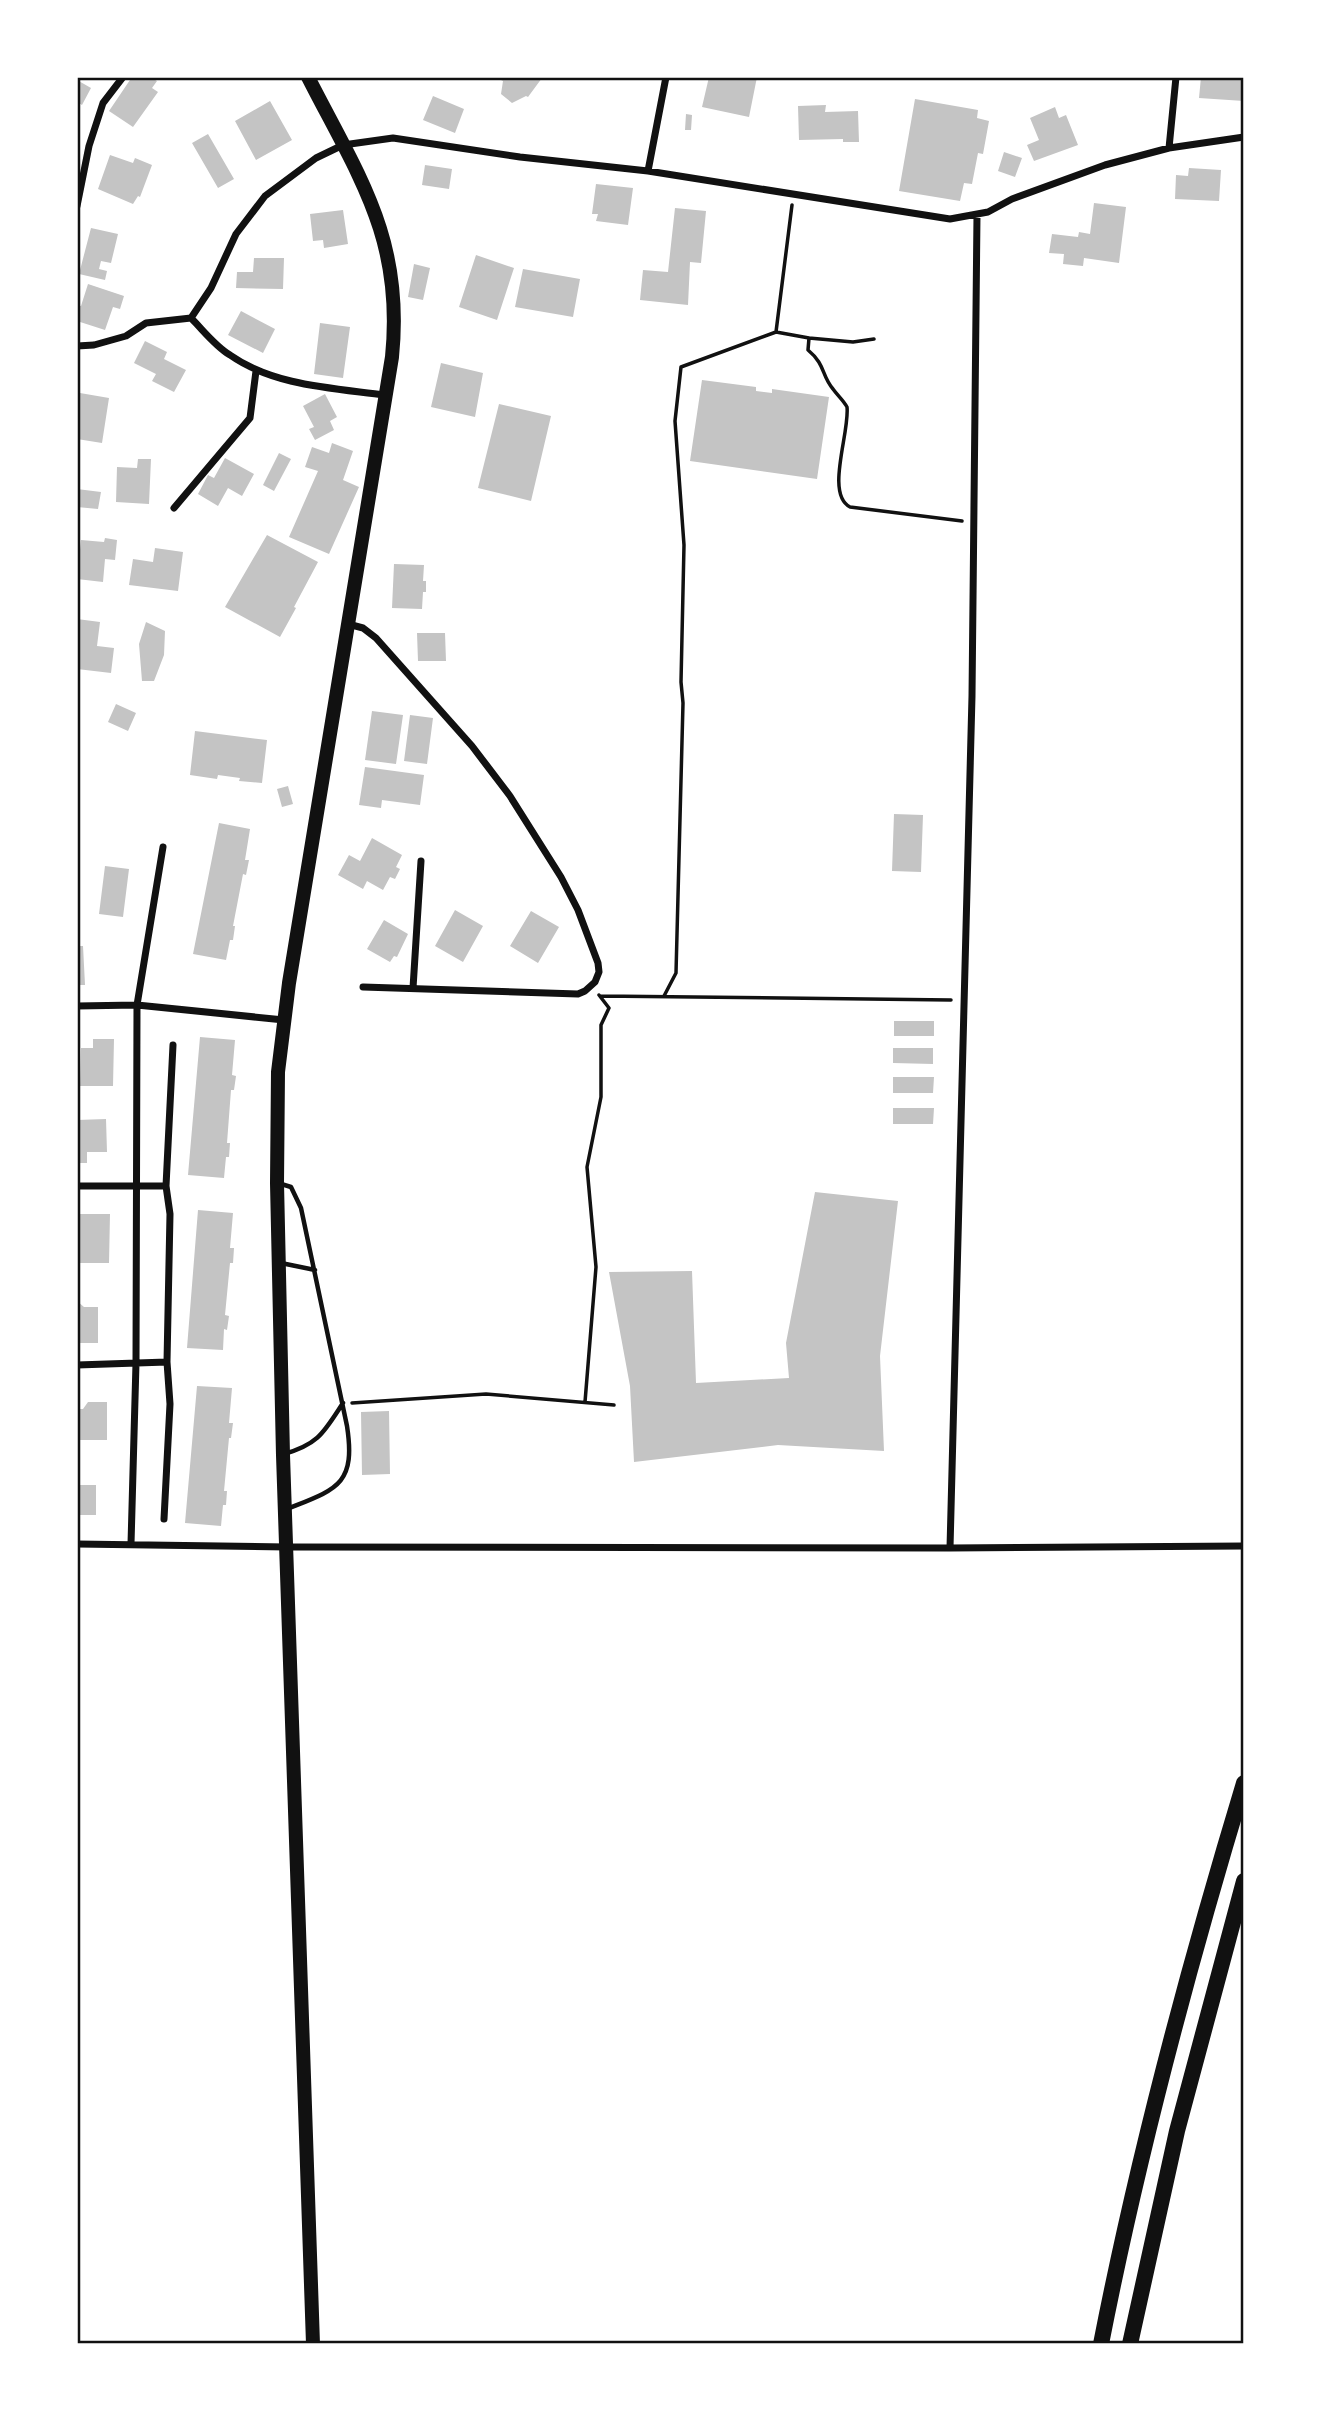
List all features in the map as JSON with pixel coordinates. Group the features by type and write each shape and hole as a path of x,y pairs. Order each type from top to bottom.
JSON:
{"highway":[{"path":"1101,2344 1149,2125 1194,1955 1244,1783"},
{"path":"1129,2344 1177,2131 1244,1881"}],"main road":[{"path":"308,77 374,208 391,266 395,321 392,357 284,1020 278,1072 276,1183 283,1455 313,2344"}],"street":[{"path":"77,206 89,146 103,103 123,77"},
{"path":"648,171 666,77"},
{"path":"1169,148 1176,77"},
{"path":"77,346 94,345 126,336 146,323 191,317 211,288 236,233 265,196 316,159 344,145 393,138 520,157 648,171 950,219 988,212 1012,199 1105,165 1169,148 1244,137"},
{"path":"950,1548 974,523 977,215"},
{"path":"191,317 228,354 256,371 300,383 386,395"},
{"path":"174,508 250,418 256,371"},
{"path":"348,624 363,628 376,638 472,746 510,796 561,877 578,911 598,963 597,978 592,985 585,991 570,994 363,986"},
{"path":"131,1544 136,1363 137,1005 163,847"},
{"path":"413,988 421,862"},
{"path":"77,1006 137,1005 284,1020"},
{"path":"164,1519 170,1404 167,1362 170,1214 166,1186 173,1045"},
{"path":"77,1186 166,1186"},
{"path":"77,1364 167,1362"},
{"path":"77,1544 287,1547 1244,1546"}],"lane":[{"path":"276,1183 291,1186 297,1196 343,1403 351,1457 346,1474 327,1492 286,1510"},
{"path":"278,1262 315,1270"},
{"path":"283,1455 301,1450 315,1441 343,1403"}],"path":[{"path":"776,332 794,193"},
{"path":"664,996 676,973 684,545 675,421 681,367 776,332 853,342 874,339"},
{"path":"809,338 808,351 823,366 831,387 847,408 838,481 839,498 843,503 974,523"},
{"path":"585,1402 596,1267 587,1167 601,1097 601,1025 609,1008 592,985"},
{"path":"600,996 964,1001"},
{"path":"343,1403 486,1394 614,1405"}],"building":[{"path":"132,77 150,77 157,81 152,88 158,92 133,127 109,111"},
{"path":"503,77 549,77 546,80 542,78 528,97 512,103 501,94"},
{"path":"709,77 757,77 749,117 702,107"},
{"path":"1201,77 1244,77 1244,101 1199,98"},
{"path":"77,80 91,88 82,105 77,102"},
{"path":"433,96 464,109 455,133 423,120"},
{"path":"915,99 978,110 977,118 989,121 983,154 978,153 972,184 964,183 960,201 899,191"},
{"path":"270,101 292,140 256,160 235,121"},
{"path":"826,105 825,112 858,111 859,142 843,142 843,139 799,140 798,106"},
{"path":"1055,107 1059,118 1066,115 1078,145 1034,161 1027,145 1039,140 1030,118"},
{"path":"686,114 692,115 691,130 685,130"},
{"path":"208,134 234,179 218,188 192,143"},
{"path":"1004,152 1022,158 1015,177 998,171"},
{"path":"110,155 133,163 135,158 152,165 140,197 138,196 133,204 98,189"},
{"path":"425,165 452,169 449,189 422,185"},
{"path":"1189,168 1221,170 1219,201 1175,199 1176,175 1188,176"},
{"path":"596,184 633,188 628,225 596,221 598,214 592,214"},
{"path":"1094,203 1126,207 1119,263 1084,258 1083,266 1063,264 1064,254 1049,253 1052,234 1078,237 1079,232 1090,234"},
{"path":"675,208 706,211 701,263 690,262 688,305 640,300 643,270 668,272"},
{"path":"343,210 348,244 324,248 323,240 313,241 310,214"},
{"path":"91,228 118,234 111,263 101,261 99,269 107,271 105,280 79,274"},
{"path":"476,255 514,268 497,320 459,307"},
{"path":"254,258 284,258 283,289 236,288 237,272 253,272"},
{"path":"414,264 430,268 423,300 408,297"},
{"path":"523,269 580,279 573,317 515,307"},
{"path":"88,284 124,296 120,309 113,307 105,330 77,321 77,305 81,306"},
{"path":"241,311 275,329 263,353 228,335"},
{"path":"320,323 350,327 343,378 314,374"},
{"path":"145,341 167,352 164,359 186,370 174,392 152,381 156,374 134,363"},
{"path":"441,363 483,373 475,417 431,407"},
{"path":"702,380 756,387 756,391 772,393 772,389 829,397 817,479 690,461"},
{"path":"80,393 109,398 102,443 77,439"},
{"path":"325,394 337,417 330,421 334,430 315,440 309,429 314,427 303,406"},
{"path":"499,404 551,416 531,501 478,488"},
{"path":"332,443 353,451 343,480 359,487 329,554 289,537 318,471 305,467 312,447 329,453"},
{"path":"279,453 291,459 274,491 263,485"},
{"path":"225,458 254,474 242,496 228,488 218,506 198,494 208,475 214,478"},
{"path":"138,459 151,459 149,504 116,502 117,467 137,468"},
{"path":"77,489 101,492 98,509 77,507"},
{"path":"267,535 318,562 280,637 225,607"},
{"path":"105,538 117,540 115,560 105,559 103,582 77,579 81,540 104,542"},
{"path":"155,548 183,552 178,591 129,585 133,559 153,562"},
{"path":"394,564 424,565 423,581 426,581 426,592 423,592 422,609 392,608"},
{"path":"77,619 100,622 97,646 114,648 111,673 77,669"},
{"path":"146,622 165,631 164,655 154,681 142,681 139,644"},
{"path":"417,633 445,633 446,661 418,661"},
{"path":"116,704 136,713 128,731 108,722"},
{"path":"372,711 403,715 396,764 365,760"},
{"path":"410,715 433,718 427,764 404,761"},
{"path":"195,731 267,740 262,783 239,781 240,778 218,775 217,779 190,775"},
{"path":"365,767 424,775 420,805 382,800 381,808 359,805"},
{"path":"288,786 293,804 282,807 277,789"},
{"path":"894,814 923,815 921,872 892,871"},
{"path":"219,823 250,829 245,860 249,860 246,875 243,874 233,940 230,940 226,960 193,954"},
{"path":"372,838 402,855 396,867 400,869 395,879 390,877 383,890 367,881 363,889 338,875 349,855 360,861"},
{"path":"105,866 129,869 123,917 99,914"},
{"path":"455,910 483,926 463,962 435,946"},
{"path":"531,911 559,927 538,963 510,946"},
{"path":"384,920 408,934 397,957 394,956 390,962 367,949"},
{"path":"77,946 83,946 85,985 77,985"},
{"path":"894,1021 934,1021 934,1036 894,1036"},
{"path":"200,1037 235,1040 232,1075 236,1076 234,1090 231,1090 227,1143 230,1143 229,1157 226,1157 224,1178 188,1175"},
{"path":"93,1039 114,1039 113,1086 80,1086 81,1048 93,1048"},
{"path":"893,1048 933,1048 933,1064 893,1063"},
{"path":"893,1077 934,1077 933,1093 893,1093"},
{"path":"893,1108 934,1108 933,1124 893,1124"},
{"path":"106,1119 107,1152 87,1152 87,1163 77,1163 77,1120"},
{"path":"815,1192 898,1201 880,1356 884,1451 778,1445 634,1462 630,1386 609,1272 692,1271 696,1383 789,1378 786,1343"},
{"path":"198,1210 233,1213 230,1248 234,1248 233,1263 230,1263 225,1315 229,1316 227,1330 224,1329 223,1350 187,1348"},
{"path":"77,1214 110,1214 109,1263 77,1263"},
{"path":"77,1301 84,1307 98,1307 98,1343 77,1343"},
{"path":"197,1386 232,1388 229,1423 233,1423 224,1491 227,1491 226,1505 223,1505 221,1526 185,1523"},
{"path":"88,1402 107,1402 107,1440 77,1440 77,1409 83,1409"},
{"path":"389,1411 390,1474 362,1475 361,1412"},
{"path":"77,1485 96,1485 96,1515 77,1515"}]}
